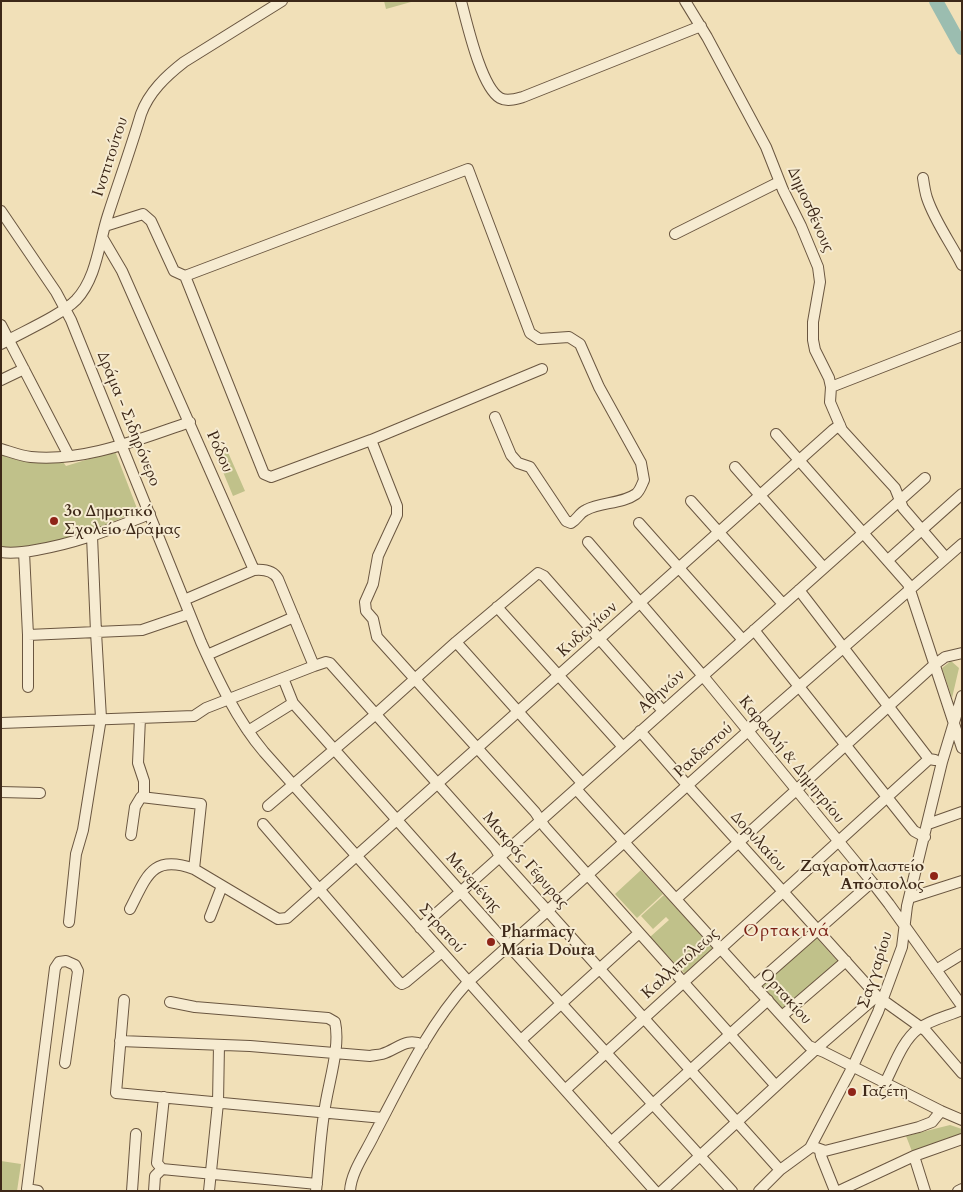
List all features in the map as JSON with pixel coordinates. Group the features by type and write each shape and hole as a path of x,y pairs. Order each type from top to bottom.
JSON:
{"street":[{"name":"Ινστιτούτου","path":"5,342 66,309 86,286 141,114 158,86 184,62 282,1"},
{"path":"461,1 474,49 487,81 498,96 508,100 523,97 700,26"},
{"name":"Δημοσθένους","path":"685,1 762,140 779,182 820,270 820,286 812,337 814,347 829,378 831,387 830,403 840,425 846,436 894,488 903,508 946,558"},
{"path":"184,276 468,169 530,333 539,339 569,337 580,344 599,387 641,463 644,480 637,493 626,499 586,510 579,515 577,520 571,523 566,520 530,467 518,463 511,455 495,417"},
{"path":"923,178 927,197 935,216 962,265"},
{"path":"675,234 779,182"},
{"name":"Δράμα - Σιδηρόνερο","path":"1,211 66,309 184,600 218,677"},
{"path":"105,226 143,214 151,221 174,271 184,276 264,474 271,477 370,440 542,370"},
{"name":"Ρόδου","path":"102,237 122,271 254,570"},
{"path":"1,325 5,342 24,369 69,456"},
{"path":"831,387 962,336"},
{"path":"1,380 24,369"},
{"path":"1,449 30,457 69,456 122,446 190,422"},
{"name":"Κυδωνίων","path":"222,886 281,920 290,916 840,425"},
{"path":"776,434 907,582 911,589 934,666 959,734 962,748"},
{"path":"370,440 397,506 397,515 378,556 373,584 365,602 366,610 373,619 377,637 776,1086"},
{"path":"735,467 824,568"},
{"name":"Αθηνών","path":"420,928 925,478"},
{"path":"888,560 962,494"},
{"path":"691,502 783,604"},
{"path":"1,552 24,552 62,546 150,514"},
{"path":"639,523 743,640"},
{"path":"69,922 76,854 83,830 101,718 92,536"},
{"name":"Καραολή & Δημητρίου","path":"588,542 703,676 872,882 962,1006"},
{"name":"Ραιδεστού","path":"350,1191 355,1173 423,1045 454,998 468,982 748,731 962,544"},
{"path":"24,552 28,635 28,687"},
{"path":"1,723 194,716 206,708 314,666 276,575 267,570 254,570 184,600"},
{"path":"268,806 335,750 456,642 535,575 540,573 663,711"},
{"path":"799,590 929,759 942,762"},
{"path":"497,607 622,747"},
{"path":"28,635 142,630 190,614"},
{"path":"207,655 294,617"},
{"path":"754,630 914,831 925,837"},
{"name":"Ορτακίου","path":"456,642 519,712 624,843 809,1046 853,1066 941,1112 962,1120"},
{"path":"676,899 934,666 945,657 962,654"},
{"name":"Μακράς Γέφυρας","path":"314,666 328,662 332,665 780,1170"},
{"name":"Στρατού","path":"218,677 248,731 259,746 655,1191"},
{"name":"Μενεμένης","path":"283,678 293,703 460,892 732,1191"},
{"name":"Σαγγαρίου","path":"759,1191 780,1170 816,1149 853,1066 902,947 906,910 942,762 962,696"},
{"path":"248,731 293,703"},
{"path":"140,718 138,763 144,781 144,796"},
{"name":"Δορυλαίου","path":"640,732 817,931 880,998 928,1032 961,1072"},
{"name":"Καλλιπόλεως","path":"565,1090 838,842 886,796 929,759"},
{"path":"1,792 40,793"},
{"path":"131,835 135,807 140,798 144,796 202,804 194,869"},
{"path":"928,824 962,812"},
{"path":"262,824 399,982 402,984 406,982 442,952"},
{"path":"130,909 143,884 156,867 165,864 194,869 222,886 210,917"},
{"path":"909,898 962,881"},
{"path":"754,986 872,882"},
{"path":"520,1040 639,933"},
{"path":"936,970 962,954"},
{"path":"38,1191 26,1189 55,968 59,962 66,960 75,965 78,971 65,1063"},
{"path":"782,1016 846,961"},
{"path":"662,1191 816,1049 880,998"},
{"path":"124,1000 116,1093 383,1118"},
{"path":"611,1142 768,1000"},
{"path":"164,1097 157,1163 162,1168 317,1187 324,1113 334,1053 335,1022 328,1018 195,1007 170,1002"},
{"path":"885,1083 908,1039 921,1027 962,1010"},
{"path":"120,1041 250,1046 370,1056 382,1054 408,1042 416,1042 423,1045"},
{"path":"208,1191 218,1103 219,1045"},
{"path":"816,1149 825,1151 919,1128 932,1122 941,1112"},
{"path":"132,1191 136,1134"},
{"path":"816,1149 837,1191 914,1156 962,1139"},
{"path":"914,1156 925,1191"},
{"path":"154,1191 155,1176 162,1168"},
{"path":"958,1191 962,1189"}],"green space":[{"path":"384,1 411,1 411,2 386,9"},
{"path":"227,450 245,491 233,496 216,455"},
{"path":"115,451 138,511 76,538 35,547 1,548 1,455 21,461 63,462 66,466"},
{"path":"951,661 959,668 952,698 942,668"},
{"path":"641,870 663,894 637,918 615,894"},
{"path":"664,895 713,948 685,974 650,937 669,920 666,917 653,929 641,916"},
{"path":"815,936 838,962 783,1010 761,984"},
{"path":"950,1125 962,1129 962,1136 913,1154 906,1136"},
{"path":"1,1161 21,1164 17,1191 1,1191"}],"waterway":[{"path":"936,1 962,48"}],"place":[{"name":"3ο Δημοτικό Σχολείο Δράμας","path":"54,521"},
{"name":"Ζαχαροπλαστείο Απόστολος","path":"934,876"},
{"name":"Pharmacy Maria Doura","path":"491,942"},
{"name":"Γαζέτη","path":"852,1092"}],"district":[{"name":"Ορτακινά","path":"787,932"}]}
